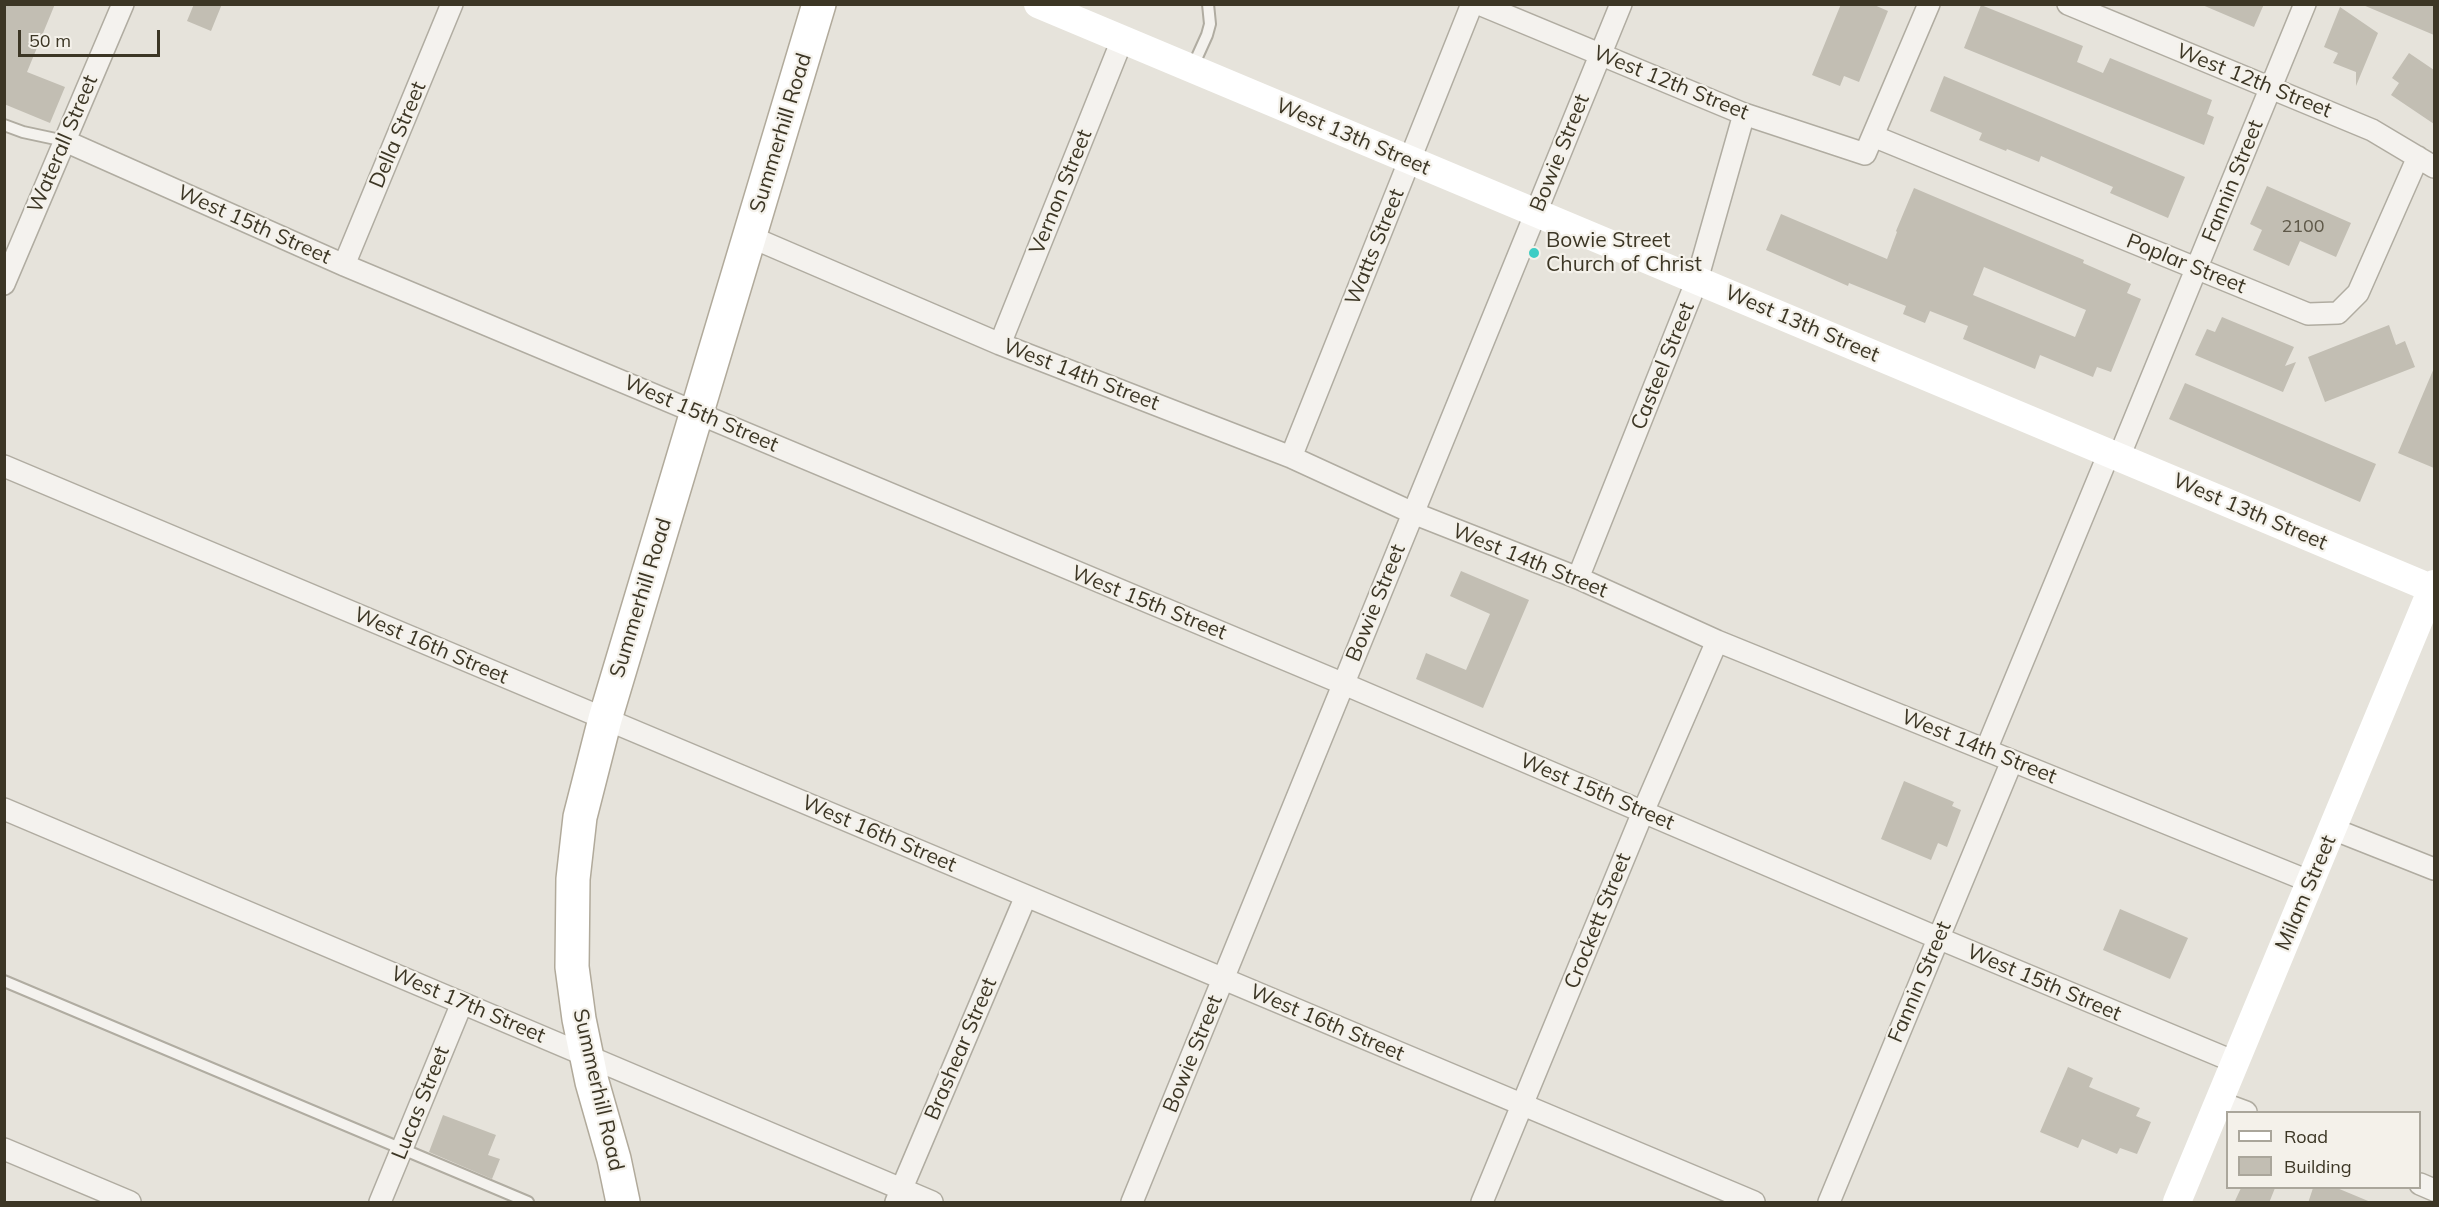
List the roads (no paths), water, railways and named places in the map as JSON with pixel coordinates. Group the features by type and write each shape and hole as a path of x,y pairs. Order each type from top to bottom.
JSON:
{"main road":[{"name":"Summerhill Road","path":"623,1203 614,1159 592,1082 579,1019 572,967 572,889 580,817 605,719 819,4"}],"street":[{"name":"Waterall Street","path":"4,284 123,4"},
{"name":"Della Street","path":"344,265 452,4"},
{"name":"West 13th Street","path":"1038,4 2434,587"},
{"name":"Watts Street","path":"1291,456 1472,4"},
{"name":"West 12th Street","path":"1479,4 1744,114 1869,145"},
{"name":"Bowie Street","path":"1132,1203 1620,4"},
{"path":"1869,145 1929,4"},
{"name":"West 12th Street","path":"2068,4 2372,130 2426,162"},
{"name":"Fannin Street","path":"1986,750 2197,268 2305,4"},
{"name":"Vernon Street","path":"1000,344 1122,40"},
{"name":"Casteel Street","path":"1578,578 1697,280 1744,114"},
{"name":"West 15th Street","path":"64,141 344,265 1344,684 1938,938 2235,1062"},
{"name":"Poplar Street","path":"1869,145 2197,268 2308,314 2338,314 2358,293 2426,162"},
{"name":"West 14th Street","path":"750,237 1000,344 1291,456 1413,513 1578,578 1717,641 2311,882"},
{"name":"West 16th Street","path":"4,466 1754,1203"},
{"name":"Milam Street","path":"2177,1203 2434,587"},
{"name":"Crockett Street","path":"1482,1203 1643,812 1717,641"},
{"name":"Fannin Street","path":"1829,1203 2012,761"},
{"name":"West 17th Street","path":"4,809 586,1054 898,1196 932,1203"},
{"path":"2332,829 2434,869"},
{"name":"Brashear Street","path":"898,1196 1026,896"},
{"name":"Lucas Street","path":"380,1203 462,1003"},
{"path":"2219,1102 2241,1111"},
{"path":"4,1149 130,1203"}],"lane":[{"path":"1192,69 1210,24 1208,4"},
{"path":"4,125 23,132 64,141"},
{"path":"4,981 528,1203"}],"place":[{"name":"Bowie Street Church of Christ","path":"1534,253"}]}
